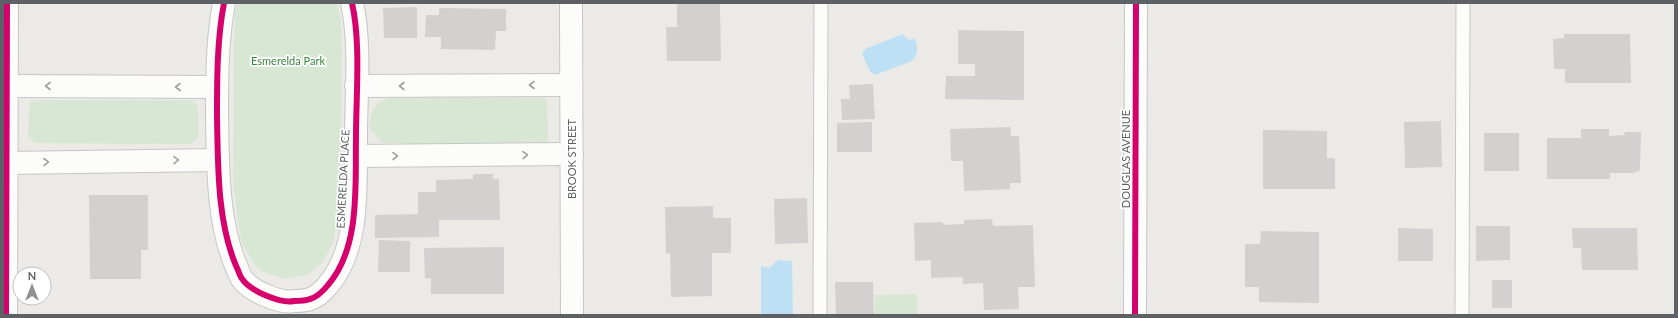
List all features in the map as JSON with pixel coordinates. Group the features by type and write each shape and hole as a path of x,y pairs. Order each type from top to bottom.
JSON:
{"street":[{"path":"6,315 7,3"},
{"name":"ESMERELDA PLACE","path":"224,3 220,26 217,87 218,160 227,241 231,254 243,280 254,290 288,309 311,299 323,290 334,278 343,262 349,245 354,222 357,34 352,3"},
{"name":"BROOK STREET","path":"571,3 572,315"},
{"name":"DOUGLAS AVENUE","path":"1135,315 1136,3"},
{"path":"356,86 571,85"},
{"path":"7,86 217,87"},
{"name":"ESMERELDA PLACE","path":"356,156 572,154"},
{"path":"7,163 218,160"}],"lane":[{"path":"820,315 821,3"},
{"path":"1462,315 1463,3"}],"green space":[{"name":"Esmerelda Park","path":"239,3 337,3 341,20 342,47 340,212 333,243 322,263 307,275 285,279 263,272 256,267 242,243 233,182 234,40 235,11"},
{"path":"393,97 544,98 547,101 548,140 544,143 527,144 411,144 381,142 370,129 370,119 373,109 382,101"},
{"path":"192,100 198,106 198,138 190,144 35,143 28,136 29,110 31,101"},
{"path":"917,294 917,315 875,315 875,295"}],"water":[{"path":"903,34 907,39 912,40 915,38 917,44 916,56 912,61 875,75 870,71 862,54 865,49"},
{"path":"778,260 792,261 793,315 761,315 761,266 769,268"}],"building":[{"path":"677,3 720,3 721,61 667,61 666,27 677,27"},
{"path":"417,7 417,38 384,38 383,8"},
{"path":"439,8 506,9 506,31 496,31 495,50 441,49 441,37 425,37 426,15 439,15"},
{"path":"958,30 1024,31 1024,100 945,99 946,76 975,76 975,64 958,64"},
{"path":"1564,34 1630,34 1631,83 1565,83 1565,69 1554,69 1553,39 1564,38"},
{"path":"873,84 875,119 842,120 841,99 850,99 849,85"},
{"path":"1441,121 1442,167 1405,168 1404,122"},
{"path":"872,122 872,152 837,152 837,123"},
{"path":"1010,127 1011,136 1019,136 1021,183 1010,183 1010,189 964,191 963,161 951,161 950,129"},
{"path":"1581,129 1609,129 1609,136 1624,135 1625,132 1641,132 1639,171 1632,173 1610,173 1610,179 1547,179 1547,138 1581,138"},
{"path":"1263,130 1327,131 1327,158 1335,158 1335,189 1263,189"},
{"path":"1484,133 1519,133 1519,171 1484,171"},
{"path":"473,174 493,174 493,179 499,179 500,220 439,220 439,237 375,238 375,215 418,214 418,192 436,192 436,180 473,179"},
{"path":"89,195 148,195 148,250 141,250 141,279 90,279"},
{"path":"807,198 808,243 775,244 774,199"},
{"path":"713,206 713,218 731,218 731,253 712,253 712,296 671,297 670,253 666,254 665,207"},
{"path":"992,219 993,226 1033,225 1035,287 1018,287 1019,309 984,310 983,283 963,284 963,277 931,278 931,260 915,261 914,223 943,222 943,225 964,224 964,220"},
{"path":"1476,226 1510,226 1510,260 1476,261"},
{"path":"1398,228 1433,229 1433,261 1398,261"},
{"path":"1572,228 1637,228 1638,270 1582,270 1581,248 1573,248"},
{"path":"1261,231 1319,232 1319,303 1259,302 1259,287 1245,287 1245,244 1260,244"},
{"path":"379,240 410,241 410,272 378,272"},
{"path":"504,247 504,294 431,294 431,278 425,279 424,248"},
{"path":"1492,280 1512,280 1512,308 1492,308"},
{"path":"835,282 873,282 874,315 836,315"}],"cycle path":[{"path":"6,315 7,3"},
{"path":"224,3 217,73 218,174 222,213 230,251 243,280 259,292 282,301 308,300 320,293 339,270 351,234 355,194 357,69 355,19 352,3"},
{"path":"1135,315 1136,3"}]}
